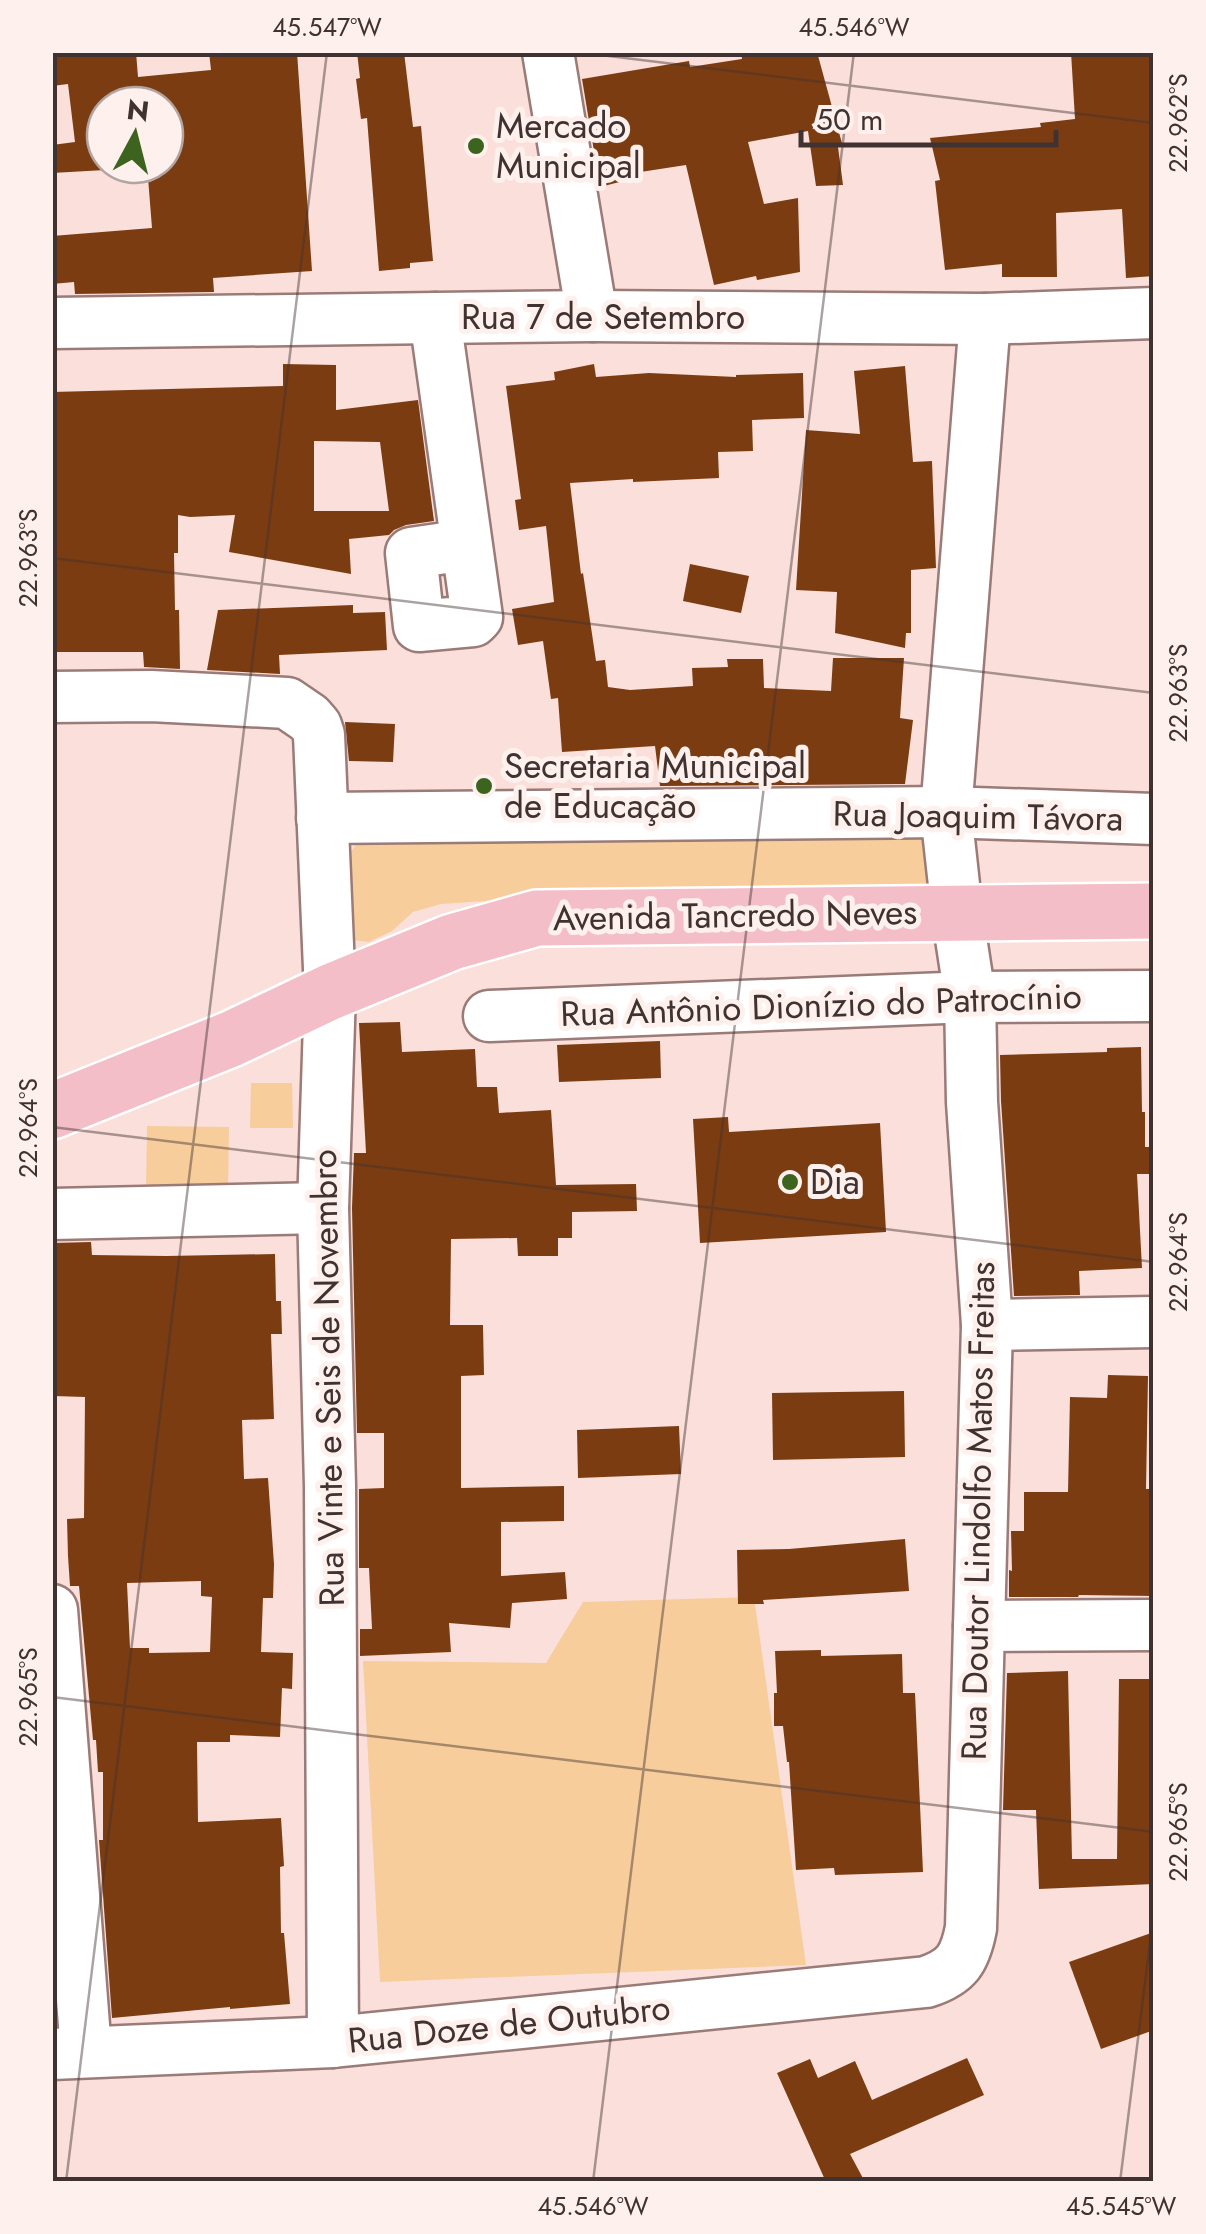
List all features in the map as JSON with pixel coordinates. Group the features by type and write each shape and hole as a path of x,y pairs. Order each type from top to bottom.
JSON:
{"main road":[{"name":"Avenida Tancredo Neves","path":"52,1111 231,1039 330,992 452,942 536,918 1154,910"}],"street":[{"path":"548,52 592,316"},
{"name":"Rua 7 de Setembro","path":"52,323 592,316 985,319 1154,313"},
{"path":"435,318 466,545"},
{"name":"Rua Doutor Lindolfo Matos Freitas","path":"958,1964 967,1948 970,1928 987,1324 972,1102 970,997 946,812 985,319"},
{"name":"Rua Vinte e Seis de Novembro","path":"52,697 152,696 287,703 309,718 318,735 330,992 323,1208 330,1486 333,2042"},
{"name":"Rua Joaquim Távora","path":"322,818 946,812 1154,819"},
{"name":"Rua Antônio Dionízio do Patrocínio","path":"489,1016 970,997 1154,996"},
{"path":"52,1214 323,1208"},
{"path":"987,1324 1154,1322"},
{"path":"52,1610 70,2052"},
{"path":"979,1626 1154,1625"},
{"name":"Rua Doze de Outubro","path":"70,2052 333,2042 926,1982 945,1976 958,1964"}],"shaded area":[{"path":"927,829 943,900 527,898 441,904 413,912 392,931 369,942 352,940 345,860 357,843"},
{"path":"251,1083 292,1083 293,1128 250,1128"},
{"path":"147,1126 229,1127 228,1192 146,1191"},
{"path":"754,1597 806,1965 380,1982 363,1661 546,1663 583,1602"}],"building":[{"path":"52,52 136,52 138,77 211,70 209,52 297,52 312,271 213,278 214,292 75,294 74,282 52,284 52,236 152,228 149,185 185,185 185,85 85,85 85,171 52,173 52,145 75,142 68,84 52,86"},
{"path":"357,52 404,52 413,127 421,126 433,261 410,263 410,268 379,271 367,118 361,119 356,79 360,78"},
{"path":"741,52 817,52 843,147 838,147 843,185 816,186 808,131 748,142 764,204 798,198 800,272 714,285 686,165 634,173 635,178 600,187 582,79 689,61 690,67 742,59"},
{"path":"1071,52 1154,52 1154,276 1126,278 1122,209 1056,213 1057,277 1002,277 1002,264 945,270 935,181 940,180 930,138 1041,127 1040,123 1075,119"},
{"path":"283,364 336,365 336,410 418,400 434,521 406,525 389,535 349,539 351,574 229,552 235,515 178,515 178,553 174,553 180,669 144,667 143,652 56,652 52,392 283,386","holes":["314,441 380,442 389,511 314,511"]},
{"path":"594,364 596,377 803,373 804,418 752,420 753,451 718,452 719,478 570,483 596,661 605,660 608,687 630,690 693,686 692,668 728,667 727,659 763,659 764,688 831,691 833,658 904,658 900,718 913,720 905,784 660,786 655,746 562,752 558,698 551,699 543,641 518,645 512,609 554,602 546,526 519,530 515,500 521,499 506,386 555,380 554,372"},
{"path":"905,366 913,462 932,461 936,568 911,570 911,633 906,633 905,648 835,633 837,592 796,590 806,430 860,434 854,371"},
{"path":"690,564 749,576 741,613 683,601"},
{"path":"353,605 353,613 385,612 387,650 279,655 280,674 207,670 218,610"},
{"path":"345,722 395,724 393,762 349,761"},
{"path":"400,1022 402,1052 475,1049 477,1087 497,1087 499,1113 551,1110 556,1185 636,1184 637,1211 572,1212 572,1238 558,1238 558,1256 518,1256 517,1238 451,1239 450,1325 483,1325 484,1375 461,1376 461,1488 564,1486 564,1521 501,1522 501,1576 565,1572 567,1599 512,1603 510,1628 449,1623 451,1652 360,1656 360,1629 372,1629 369,1568 359,1568 359,1489 384,1488 384,1433 357,1433 352,1208 354,1153 366,1153 359,1023"},
{"path":"660,1041 661,1078 559,1082 557,1045"},
{"path":"1141,1047 1145,1147 1153,1147 1153,1174 1137,1174 1142,1268 1079,1271 1080,1295 1014,1296 1000,1055 1107,1052 1107,1048"},
{"name":"Dia","path":"728,1117 729,1132 880,1123 886,1232 700,1243 693,1119"},
{"path":"91,1242 92,1255 275,1254 276,1301 281,1301 282,1334 271,1334 274,1419 242,1420 244,1479 268,1478 273,1598 263,1598 261,1652 293,1653 292,1689 282,1688 280,1737 230,1735 230,1742 197,1742 198,1822 281,1818 281,1933 290,2004 112,2018 99,1840 103,1840 103,1772 98,1772 93,1740 79,1586 70,1586 68,1556 67,1519 84,1518 85,1397 54,1396 52,1243","holes":["201,1581 201,1596 212,1597 210,1652 149,1653 149,1648 130,1648 127,1583"]},
{"path":"1108,1375 1148,1376 1146,1489 1154,1489 1154,1596 1009,1597 1011,1531 1024,1531 1024,1492 1068,1492 1070,1397 1107,1398"},
{"path":"904,1391 905,1457 773,1460 772,1393"},
{"path":"679,1426 681,1474 578,1478 577,1430"},
{"path":"905,1539 909,1591 738,1604 737,1550"},
{"path":"821,1650 821,1656 902,1654 903,1693 915,1693 923,1872 835,1875 834,1868 796,1870 789,1762 783,1726 774,1726 775,1651"},
{"path":"1068,1671 1072,1859 1117,1859 1119,1679 1152,1679 1150,1792 1154,1884 1039,1889 1036,1810 1003,1810 1007,1673"},
{"path":"1154,1932 1154,2030 1101,2049 1069,1962"},
{"path":"967,2058 984,2095 850,2154 865,2182 826,2182 777,2073 810,2059 818,2078 855,2061 872,2100"}],"place":[{"name":"Mercado Municipal","path":"476,146"},
{"name":"Secretaria Municipal de Educação","path":"484,786"},
{"name":"Dia","path":"790,1182"}]}
